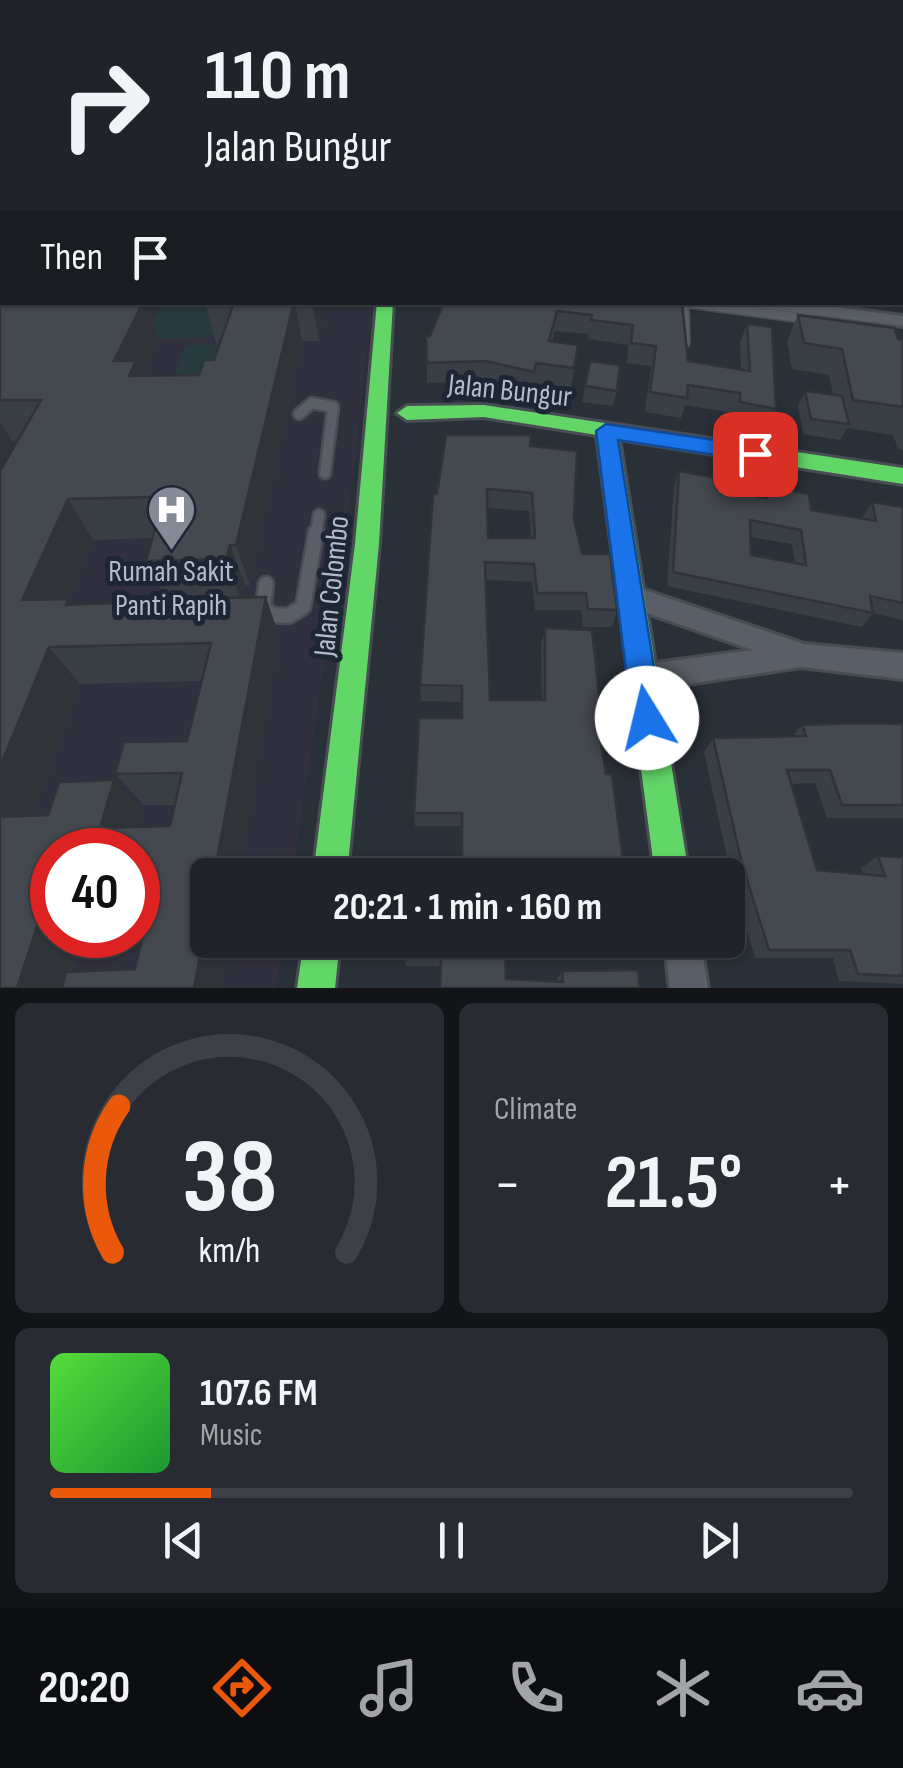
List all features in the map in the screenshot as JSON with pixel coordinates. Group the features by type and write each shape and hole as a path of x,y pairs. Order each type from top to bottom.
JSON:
{"street":[{"name":"Jalan Colombo","path":"332,858 367,544 385,305"},
{"path":"761,305 775,310 903,322"},
{"name":"Jalan Bungur","path":"407,412 484,411 903,476"},
{"path":"606,431 627,596 669,858"},
{"path":"627,596 804,656 903,666"},
{"path":"641,678 804,656"},
{"path":"316,988 320,958"},
{"path":"685,958 689,988"}],"lane":[{"path":"683,305 685,352"},
{"path":"709,305 775,310 903,330"},
{"path":"299,414 312,403 333,408 325,473"},
{"path":"266,584 262,604 269,615 289,617 303,607 319,514"}],"shaded area":[{"name":"Rumah Sakit Panti Rapih","path":"0,305 372,305 353,479 295,858 190,858 190,958 280,958 275,988 0,988"}],"green space":[{"path":"161,305 227,305 217,337 146,339"},
{"path":"234,344 195,394 175,370 185,345"}],"building":[{"path":"0,305 142,305 114,361 136,361 129,376 199,375 204,360 214,360 233,305 293,305 236,545 230,545 226,559 146,561 161,507 149,507 153,497 68,499 22,600 68,599 66,605 159,601 156,610 222,609 224,598 266,597 217,858 190,858 190,958 200,958 194,988 62,988 66,972 135,969 138,958 160,958 160,828 100,828 170,826 182,773 115,774 124,742 187,741 211,643 49,647 0,767 0,471 41,400 0,400"},
{"path":"443,305 682,305 688,361 750,371 747,324 772,327 776,409 740,402 740,393 688,385 687,398 650,392 656,346 631,343 633,325 591,320 592,315 557,311 549,341 578,345 574,368 536,363 534,372 486,361 427,363 426,336 430,336"},
{"path":"798,315 894,328 898,339 903,340 903,407 853,400 842,349 804,343"},
{"path":"590,361 620,365 617,391 585,386"},
{"path":"805,391 842,396 849,424 811,419"},
{"path":"446,435 531,435 530,446 577,451 574,519 582,554 610,554 617,610 588,609 586,593 537,593 534,564 485,562 490,700 545,700 545,628 592,630 602,720 597,720 606,774 612,774 623,858 462,858 462,813 414,813 419,718 462,718 462,686 420,685 433,494 437,494","holes":["487,489 532,493 535,538 488,538"]},
{"path":"679,471 717,478 717,489 767,498 766,486 809,494 811,510 876,521 872,502 903,507 903,603 870,596 873,613 673,572","holes":["750,520 801,530 806,565 751,555"]},
{"path":"903,724 903,805 842,805 830,770 787,770 817,870 885,876 878,856 903,857 903,976 858,974 850,950 769,950 745,874 745,858 741,858 713,738 806,736 802,725"},
{"path":"114,780 100,828 30,828 30,948 17,988 0,988 0,817 48,815 59,782"},
{"path":"441,958 505,958 506,979 563,982 562,971 638,970 640,988 440,988"}],"traffic: fast":[{"path":"332,858 367,544 385,305"},
{"path":"407,413 484,411 903,476"},
{"path":"607,431 670,858"},
{"path":"316,988 320,958"}],"place":[{"name":"Rumah Sakit Panti Rapih","path":"171,552"}],"route":[{"path":"647,718 606,431 755,454"}]}
